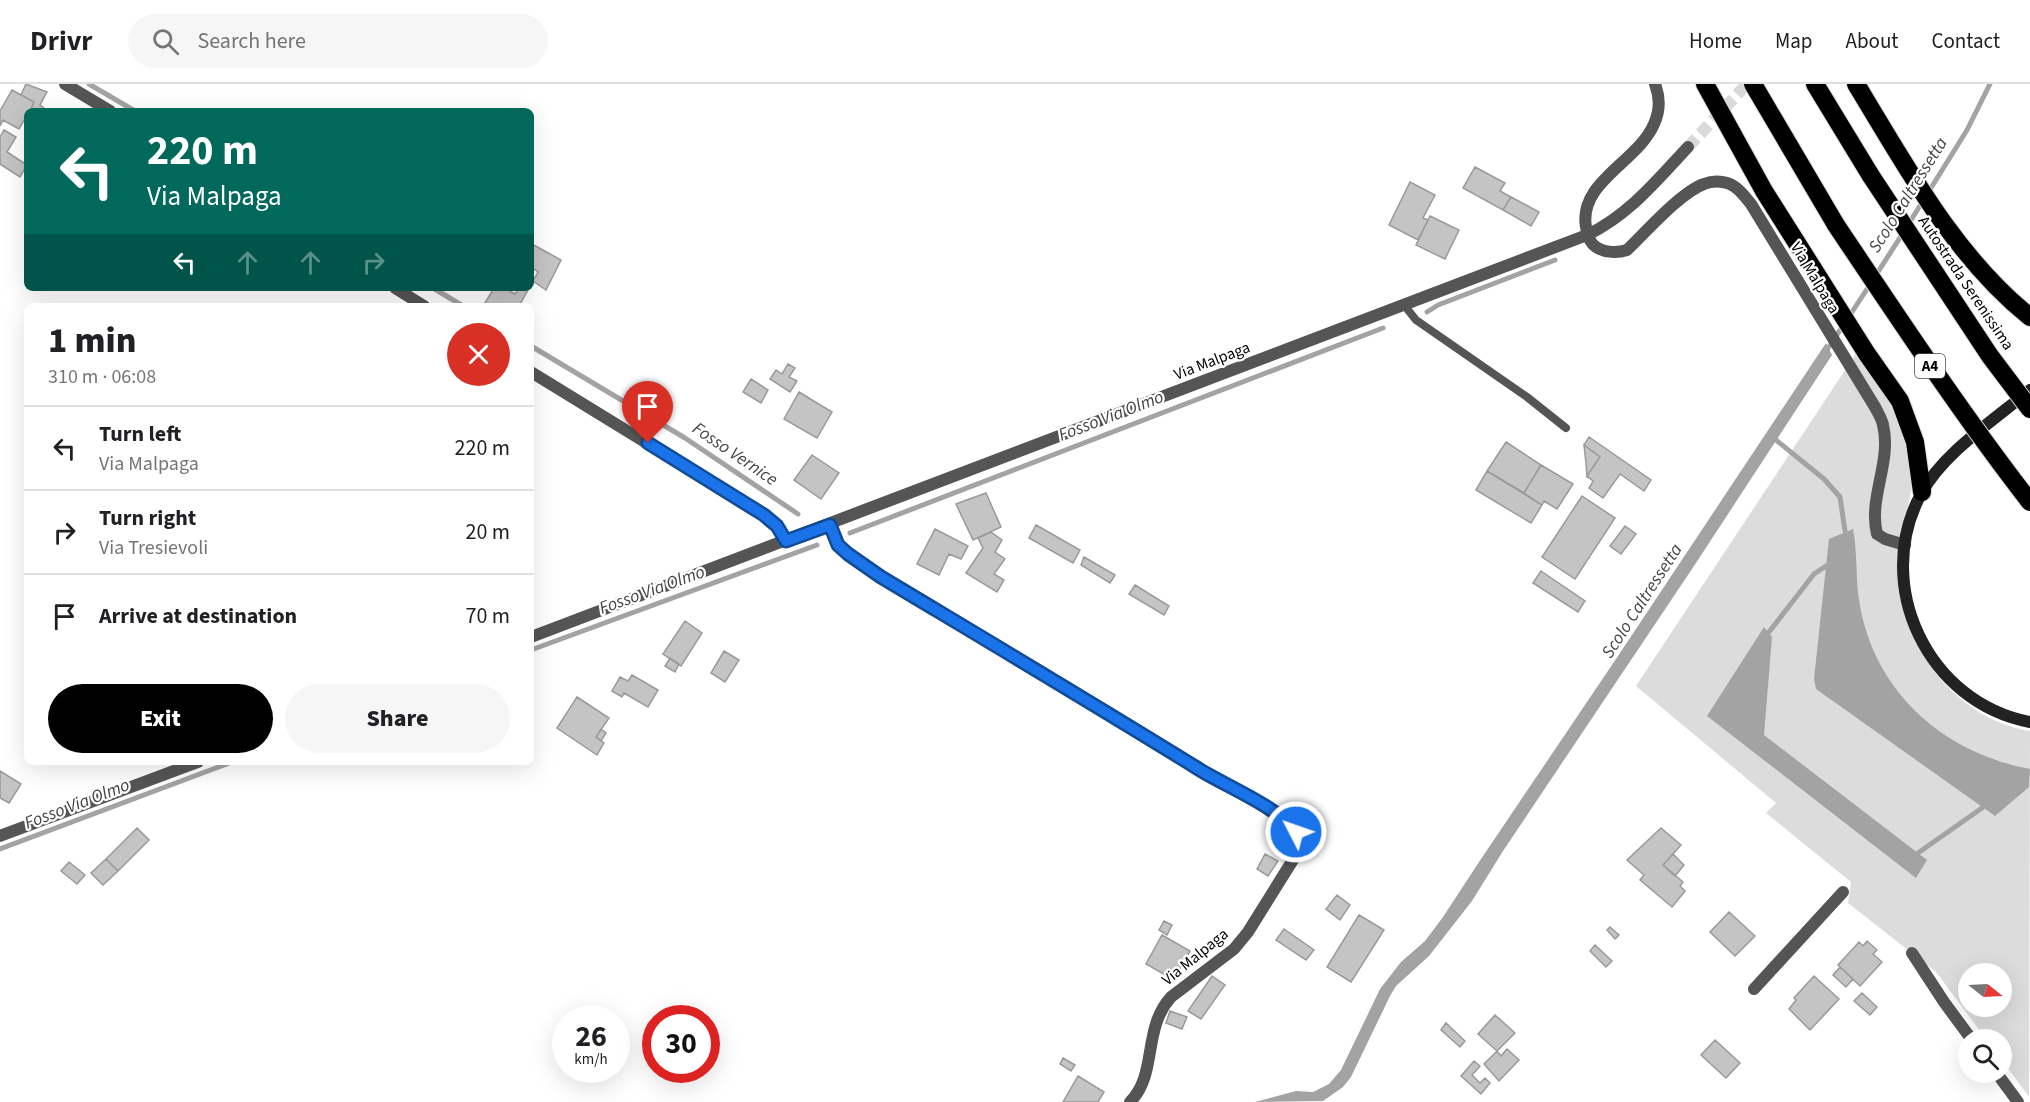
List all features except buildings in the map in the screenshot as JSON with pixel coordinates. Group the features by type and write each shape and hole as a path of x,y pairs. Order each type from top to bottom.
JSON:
{"highway":[{"path":"1705,84 1764,191 1867,354 1900,401 1915,442 1922,492"},
{"name":"A4","path":"1753,84 1836,225 1939,380 1983,442 2030,502"},
{"name":"Autostrada Serenissima","path":"1815,84 1871,176 1990,356 2030,409"},
{"path":"1856,84 1944,223 1982,270 2013,303 2030,317"}],"main road":[{"path":"2030,390 1958,450 1922,492 1913,512 1905,545 1903,577 1911,620 1931,658 1961,690 1979,703 1998,712 2030,722"}],"street":[{"path":"66,84 105,108"},
{"path":"1587,235 1585,221 1587,203 1591,196 1646,140 1654,124 1658,113 1659,98 1655,84"},
{"name":"Via Malpaga","path":"534,636 1587,235 1628,210 1688,147"},
{"name":"Via Malpaga","path":"1587,235 1593,246 1602,250 1615,252 1627,250 1701,184 1728,183 1740,191 1883,424 1883,470 1874,520 1877,534 1905,545"},
{"path":"400,291 419,303"},
{"path":"534,374 764,515 777,526 786,541"},
{"name":"Via Malpaga","path":"830,525 838,545 881,577 1132,727 1198,770 1257,802 1283,819 1296,832 1298,839 1296,855 1248,932 1234,949 1164,1004 1155,1022 1142,1086 1130,1102"},
{"path":"0,836 190,765"},
{"path":"1754,989 1843,891"},
{"path":"1912,952 1964,1029"},
{"path":"2004,1083 2018,1102"}],"lane":[{"path":"1404,305 1416,320 1527,397 1566,428"}],"shaded area":[{"path":"1826,343 1832,355 1472,901 1429,956 1396,986 1351,1077 1343,1087 1323,1101 1255,1102 1296,1091 1313,1092 1329,1084 1341,1070 1380,989 1401,962 1425,941 1443,917"},
{"path":"1863,343 1894,395 1911,451 1913,464 1911,491 1899,558 1900,587 1906,616 1917,644 1933,669 1953,692 1976,710 2001,723 2030,731 2029,1097 2012,1074 2012,1029 1979,1029 1970,1017 2012,1017 2012,963 1958,963 1958,1001 1936,972 1848,903 1851,882 1766,813 1776,803 1636,686"},
{"path":"1853,529 1858,597 1868,638 1881,666 1898,692 1943,734 1999,761 2030,769 2029,787 1995,816 1816,689 1814,679 1829,539"},
{"path":"1764,627 1772,637 1764,735 1927,860 1916,878 1707,716"}],"waterway":[{"name":"Fosso Vernice","path":"89,84 130,108"},
{"name":"Scolo Caltressetta","path":"1908,225 1967,130 1990,84"},
{"name":"Scolo Caltressetta","path":"1876,275 1903,233"},
{"name":"Fosso Via Olmo","path":"1427,312 1438,305 1555,260"},
{"name":"Scolo Caltressetta","path":"1825,353 1871,283"},
{"name":"Fosso Vernice","path":"438,291 458,303"},
{"name":"Fosso Via Olmo","path":"850,533 1383,328"},
{"name":"Fosso Vernice","path":"534,348 685,438 798,514"},
{"path":"1776,440 1824,479 1840,497 1845,531"},
{"name":"Fosso Via Olmo","path":"534,649 817,545"},
{"path":"1769,632 1814,574 1826,566"},
{"name":"Fosso Via Olmo","path":"0,849 224,765"},
{"path":"1918,853 1982,808"}],"tunnel":[{"path":"1688,147 1747,84"}],"route":[{"path":"648,443 764,515 777,526 786,541 830,525 838,545 881,577 1132,727 1198,770 1257,802 1283,819 1296,832"}]}
